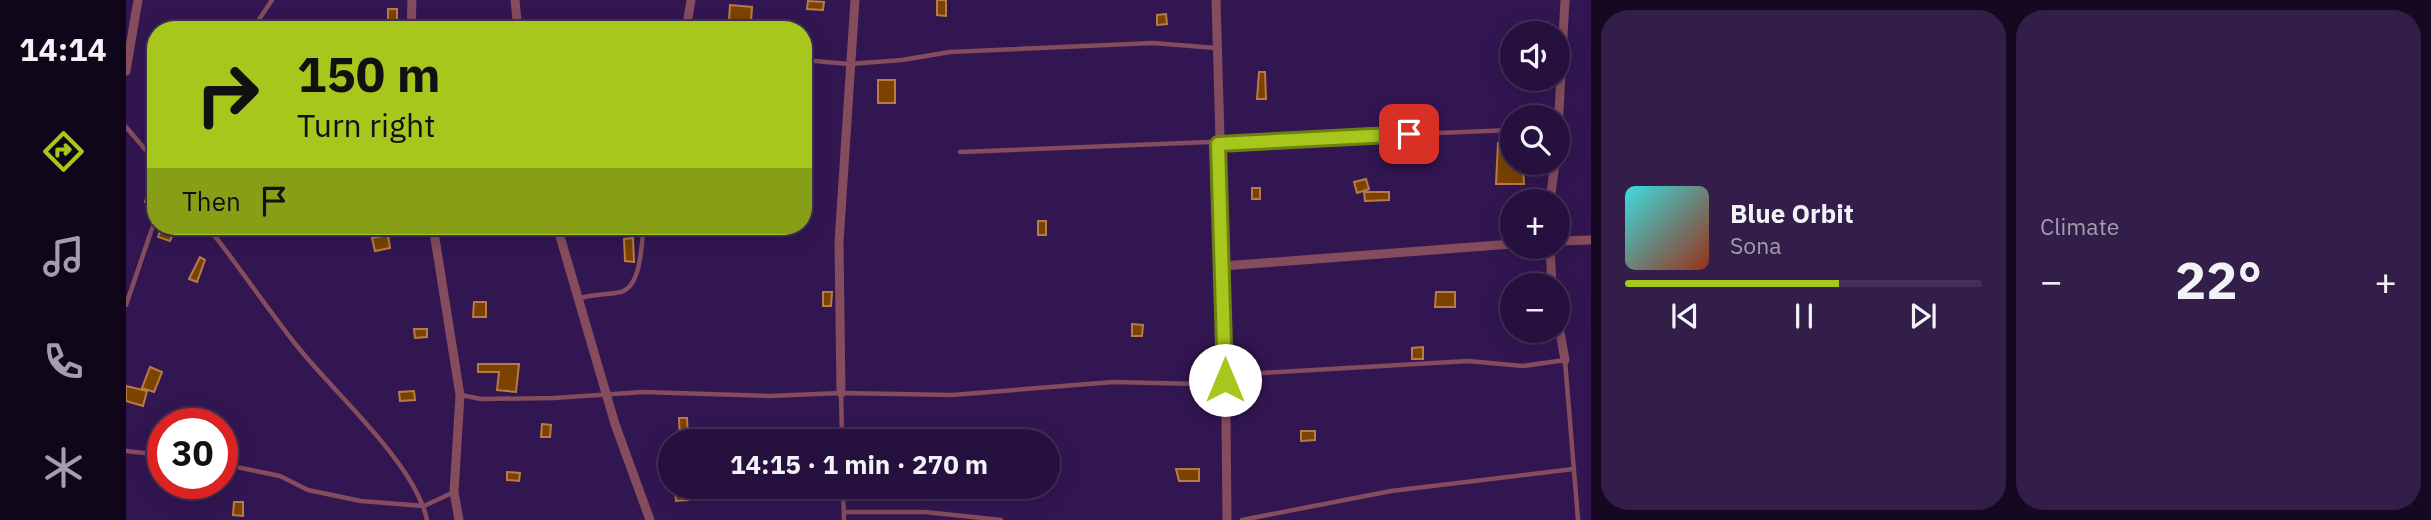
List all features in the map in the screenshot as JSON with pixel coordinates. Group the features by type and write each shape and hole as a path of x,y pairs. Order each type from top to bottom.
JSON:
{"street":[{"path":"126,71 138,0"},
{"path":"411,21 412,0"},
{"path":"515,0 518,21"},
{"path":"688,21 691,0"},
{"path":"841,393 839,242 855,0"},
{"path":"1216,0 1227,520"},
{"path":"1558,105 1558,73 1565,0"},
{"path":"434,235 460,395 454,492 459,520"},
{"path":"559,235 607,396 650,520"},
{"path":"1570,241 1591,240"},
{"path":"1223,266 1500,245"},
{"path":"1562,343 1565,360"}],"lane":[{"path":"257,21 272,0"},
{"path":"812,61 849,64 902,60 950,52 1153,43 1216,48"},
{"path":"126,127 147,152"},
{"path":"960,152 1218,144 1500,131"},
{"path":"126,305 150,235"},
{"path":"214,235 296,345 370,427 415,488 428,520"},
{"path":"577,300 593,294 624,291 631,286 636,276 643,235"},
{"path":"460,395 481,399 607,396 643,392 769,396 841,393 952,395 1113,382 1200,384 1244,374 1468,361 1522,366 1565,360 1578,520"},
{"path":"841,393 842,429"},
{"path":"126,450 147,453"},
{"path":"238,468 280,477 308,490 361,501 424,506 454,492"},
{"path":"1242,520 1391,491 1573,469"},
{"path":"844,499 844,520"},
{"path":"844,512 925,512 1001,520"}],"building":[{"path":"937,0 946,0 946,16 937,15"},
{"path":"808,1 824,2 823,10 807,9"},
{"path":"730,5 752,7 751,21 729,20"},
{"path":"388,9 397,9 397,20 388,20"},
{"path":"1166,14 1167,24 1157,25 1157,15"},
{"path":"1259,72 1265,72 1266,99 1257,99"},
{"path":"878,80 895,80 895,103 878,103"},
{"path":"1500,143 1500,175 1523,175 1524,184 1496,184"},
{"path":"1366,179 1369,189 1357,193 1354,182"},
{"path":"1252,188 1260,188 1260,199 1252,199"},
{"path":"1364,192 1389,192 1389,200 1365,201"},
{"path":"1038,221 1046,221 1046,235 1038,235"},
{"path":"159,235 172,235 170,241 158,237"},
{"path":"388,235 390,248 375,251 372,238"},
{"path":"633,238 634,262 625,261 624,239"},
{"path":"200,257 205,260 197,282 189,279"},
{"path":"823,292 832,292 831,306 823,306"},
{"path":"1436,292 1455,292 1455,307 1435,307"},
{"path":"474,302 486,302 486,317 473,317"},
{"path":"1132,324 1143,325 1142,336 1132,336"},
{"path":"414,329 427,329 427,337 415,338"},
{"path":"1423,347 1423,359 1412,359 1412,348"},
{"path":"478,364 519,364 516,392 497,390 499,372 478,372"},
{"path":"150,367 162,372 154,392 142,388"},
{"path":"126,386 147,391 143,406 126,401"},
{"path":"414,391 415,400 400,401 399,392"},
{"path":"679,418 687,418 688,429 680,429"},
{"path":"542,424 551,425 550,437 541,437"},
{"path":"1301,431 1315,431 1315,440 1301,441"},
{"path":"1176,469 1199,469 1199,481 1179,481"},
{"path":"507,472 520,473 519,481 507,480"},
{"path":"234,502 243,502 243,516 233,515"}],"route":[{"path":"1225,380 1218,144 1409,134"}]}
